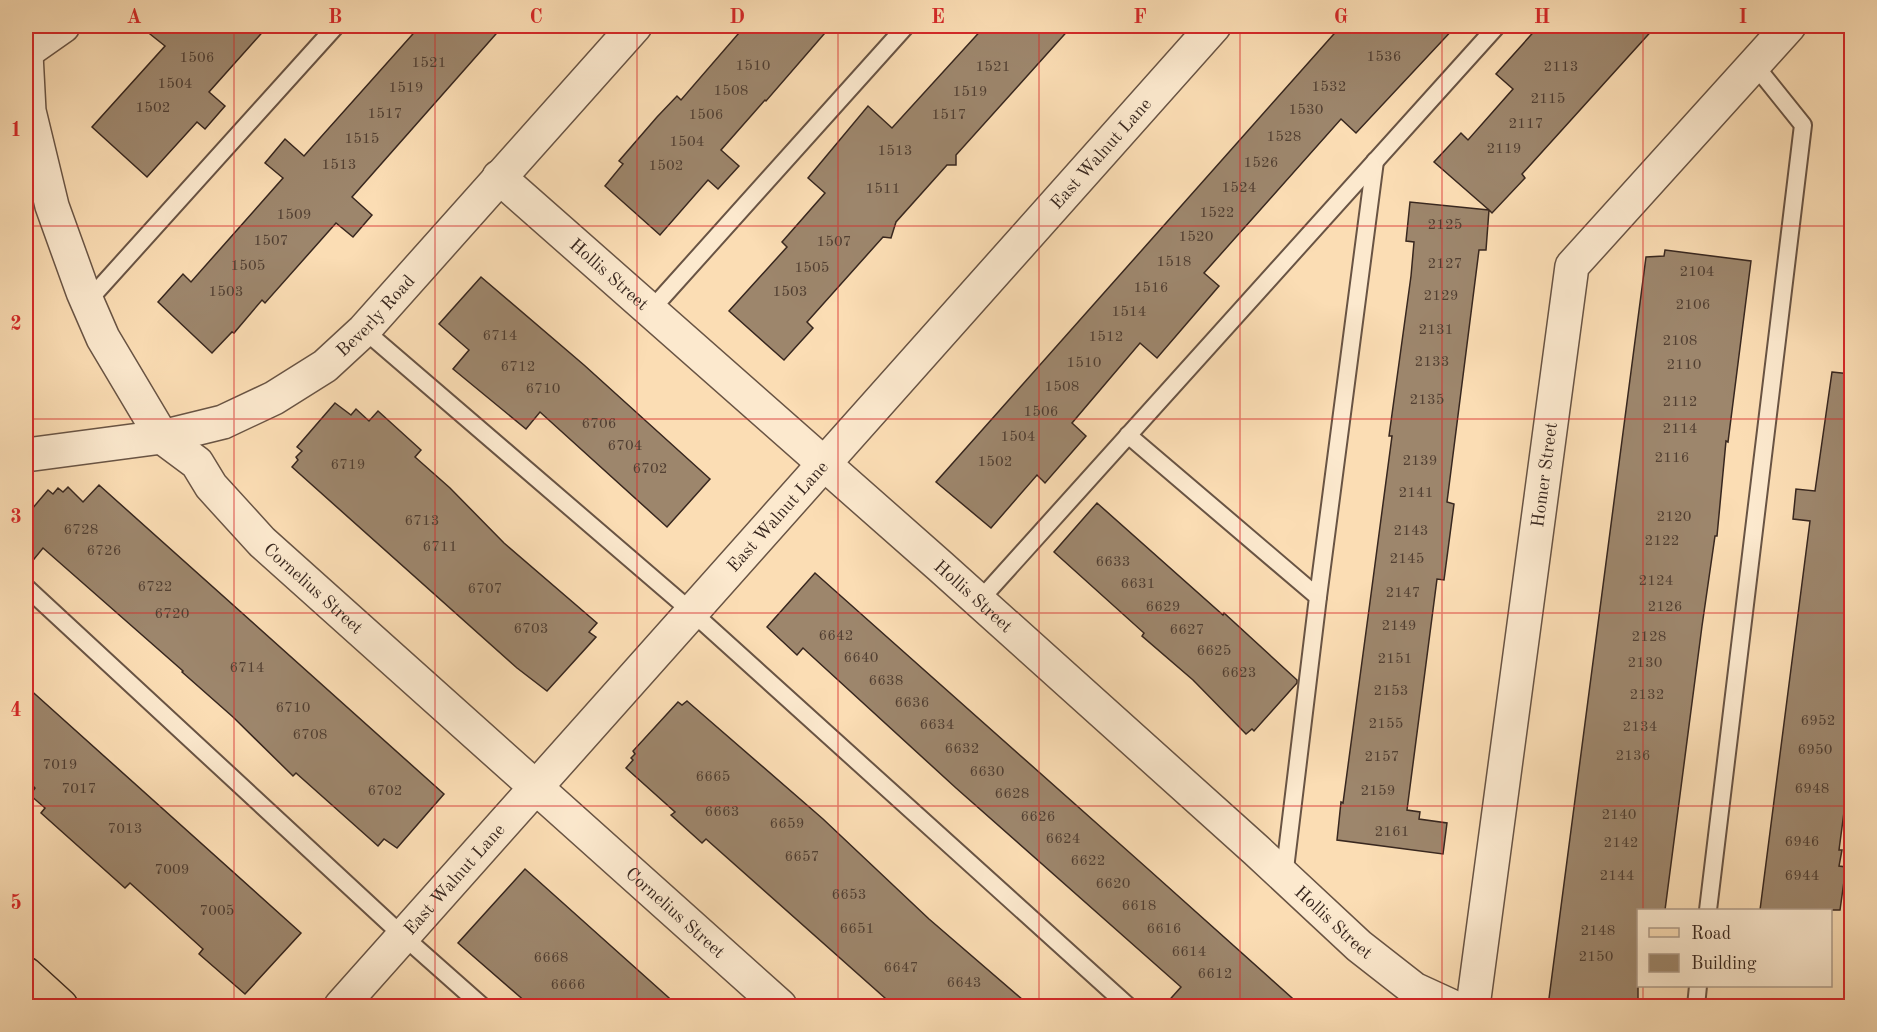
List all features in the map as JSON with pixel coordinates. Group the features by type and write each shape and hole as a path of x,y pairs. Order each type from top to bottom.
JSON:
{"main road":[{"path":"26,975 61,1006"}],"street":[{"path":"26,53 63,26"},
{"name":"Beverly Road","path":"26,455 162,437 223,422 274,398 325,366 364,330 635,26"},
{"name":"East Walnut Lane","path":"341,1006 1214,26"},
{"name":"Homer Street","path":"1473,1006 1572,267 1789,26"},
{"name":"Cornelius Street","path":"26,53 29,111 52,206 87,302 103,338 162,437 197,463 211,486 262,542 780,1006"},
{"name":"Hollis Street","path":"500,177 979,601 1359,946 1414,990 1452,1006"}],"lane":[{"path":"87,302 336,26"},
{"path":"650,311 906,26"},
{"path":"979,601 1497,26"},
{"path":"1708,909 1803,125 1754,64"},
{"path":"1284,877 1375,161"},
{"path":"364,330 692,612 1128,1006"},
{"path":"1128,435 1318,597"},
{"path":"26,587 403,936 482,1006"},
{"path":"1696,1006 1698,987"}],"building":[{"path":"140,26 268,26 209,92 225,106 205,129 197,122 147,177 92,127 165,46"},
{"path":"420,26 503,26 352,197 372,215 353,237 336,223 265,303 262,300 234,333 232,332 212,353 158,302 183,274 191,282 283,178 265,163 285,139 304,156"},
{"path":"745,26 831,26 721,150 739,166 718,189 708,180 660,235 605,186 623,164 619,161 657,117 677,96 681,100"},
{"path":"985,26 1072,26 956,155 956,165 947,165 896,222 891,238 883,237 807,322 813,328 784,360 729,311 787,247 782,242 825,193 808,178 868,106 892,128"},
{"path":"1341,26 1456,26 1356,133 1341,119 1204,273 1219,286 1157,358 1140,343 1072,423 1086,436 1045,483 1037,475 991,528 936,482"},
{"path":"1539,26 1656,26 1522,174 1525,178 1492,213 1434,162 1461,133 1468,140 1513,89 1496,74"},
{"path":"1410,202 1489,210 1486,250 1479,250 1447,502 1454,504 1444,580 1437,579 1407,810 1420,812 1419,819 1447,823 1443,854 1337,840 1392,436 1389,436 1411,276 1414,242 1406,241"},
{"path":"1665,250 1751,261 1728,442 1726,441 1717,536 1715,536 1702,626 1665,909 1637,909 1638,1006 1548,1006 1646,257 1664,256"},
{"path":"481,277 584,365 710,479 667,527 540,412 526,429 453,369 469,350 439,324"},
{"path":"1832,372 1851,374 1851,782 1848,782 1839,850 1842,850 1839,866 1846,867 1840,910 1760,909 1810,521 1793,519 1796,489 1815,491"},
{"path":"335,403 351,415 356,409 369,421 378,411 421,450 415,457 450,488 504,543 597,623 589,632 596,637 547,691 517,668 292,467 298,460 296,457 302,451 297,447"},
{"path":"99,485 444,794 397,848 384,839 378,846 296,773 293,776 183,671 43,548 26,569 26,516 48,490 53,494 58,488 63,492 68,487 83,502"},
{"path":"1097,503 1297,680 1297,683 1254,731 1252,729 1246,734 1193,680 1142,636 1144,633 1054,552"},
{"path":"815,573 1301,1006 1164,1006 1181,987 956,788 803,648 797,655 767,627"},
{"path":"26,686 301,933 245,994 199,954 203,949 130,883 125,888 41,813 45,808 30,795 35,788 26,779"},
{"path":"687,701 823,819 929,919 1030,1006 894,1006 706,839 702,843 671,815 675,812 626,768 633,760 631,758 635,754 633,751 678,702 682,705"},
{"path":"525,869 678,1006 541,1006 530,999 527,1003 458,943"}]}
